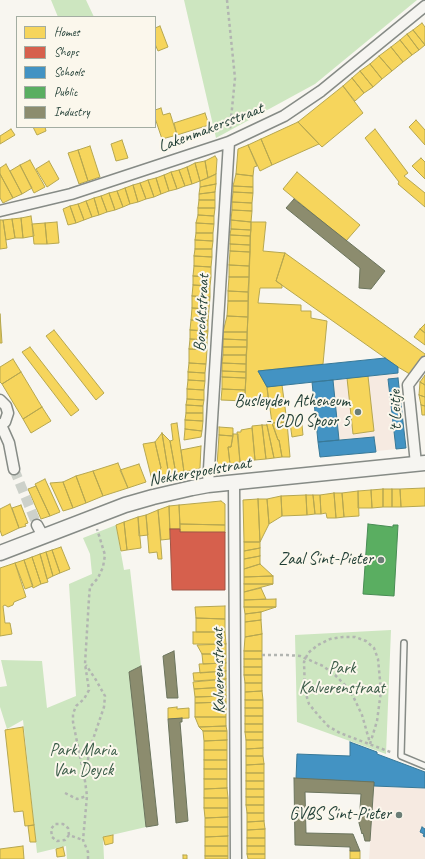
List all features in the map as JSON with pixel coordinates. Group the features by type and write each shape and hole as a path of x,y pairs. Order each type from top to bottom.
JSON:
{"main road":[{"name":"Nekkerspoelstraat","path":"0,553 40,531 96,516 125,505 153,497 208,485 422,463"}],"street":[{"name":"Lakenmakersstraat","path":"0,211 71,194 229,142 284,116 302,105 425,6"},
{"name":"Borchtstraat","path":"208,485 229,142"},
{"name":"'t Leitje","path":"422,463 408,385 425,362"},
{"path":"0,400 6,406 8,413 5,422 0,425 9,443 14,469"},
{"name":"Kalverenstraat","path":"234,482 236,859"}],"lane":[{"path":"404,643 401,756 425,766"}],"path":[{"path":"227,0 235,78 229,142"},
{"path":"88,859 88,852 83,840 87,796 73,722 76,706 84,699 89,690 85,664 90,587 98,578 103,567 105,555 98,532 96,516"},
{"path":"370,744 377,721 381,691 378,660 374,648 366,641 355,637 343,636 330,639 318,645 308,653 305,658 303,676 309,704 328,726 340,733 401,756"},
{"path":"262,655 287,654 305,658 323,666 347,687 362,715 370,744"},
{"path":"85,664 105,696 104,707 89,751 85,781"},
{"path":"65,793 76,799 87,796"},
{"path":"55,824 63,824 68,828 69,835 65,840 57,841 52,837 51,829 55,824"},
{"path":"69,835 83,840"}],"shaded area":[{"name":"Busleyden Atheneum - CDO Spoor 5","path":"398,373 406,448 320,457 312,382"},
{"name":"GVBS Sint-Pieter","path":"374,786 425,788 425,859 369,859"}],"green space":[{"path":"51,0 86,0 94,16 58,16"},
{"path":"184,0 417,0 315,84 216,138"},
{"name":"Park Maria Van Deyck","path":"116,525 124,570 130,569 141,666 130,672 146,827 103,837 104,859 67,859 66,846 37,853 23,720 7,729 0,707 0,687 7,686 1,660 42,661 47,708 76,696 69,584 92,574 90,554 83,538"},
{"name":"Park Kalverenstraat","path":"391,630 386,754 297,722 295,635"}],"building: Homes":[{"path":"422,23 425,27 425,45 413,30"},
{"path":"160,26 168,47 158,51 156,46 156,28"},
{"path":"413,30 425,45 419,50 407,34"},
{"path":"407,34 419,50 412,55 400,40"},
{"path":"400,40 412,55 403,62 391,47"},
{"path":"391,47 403,62 392,71 379,56"},
{"path":"379,56 392,71 382,79 370,64"},
{"path":"370,64 382,79 373,87 360,71"},
{"path":"360,71 373,87 364,93 352,78"},
{"path":"352,78 364,93 355,101 343,86"},
{"path":"343,86 363,113 322,147 298,122"},
{"path":"161,108 163,115 170,113 177,135 162,139 156,121 156,110"},
{"path":"205,113 209,125 177,135 174,123"},
{"path":"416,120 425,130 425,145 409,127"},
{"path":"298,122 319,144 272,165 261,139"},
{"path":"34,128 45,128 46,131 37,135"},
{"path":"11,129 15,135 0,144 0,136"},
{"path":"375,129 408,173 404,176 425,193 425,207 398,184 399,182 365,138"},
{"path":"261,139 272,165 260,171 248,145"},
{"path":"122,140 128,158 116,161 111,144"},
{"path":"248,145 257,166 254,167 253,176 236,174 238,149"},
{"path":"90,146 100,177 88,181 78,150"},
{"path":"78,150 88,181 79,184 68,153"},
{"path":"215,156 217,159 216,174 208,178 205,161"},
{"path":"421,158 425,162 425,179 412,166"},
{"path":"30,160 45,187 34,193 20,165"},
{"path":"49,161 59,179 47,187 36,169"},
{"path":"205,161 208,178 200,181 195,163"},
{"path":"195,163 200,181 192,184 187,167"},
{"path":"6,164 22,194 13,198 0,174 0,168"},
{"path":"20,165 32,188 22,194 10,171"},
{"path":"187,167 192,184 185,186 179,170"},
{"path":"179,170 185,186 177,189 171,172"},
{"path":"171,172 177,189 169,191 164,175"},
{"path":"297,172 360,225 346,241 283,189"},
{"path":"0,174 13,198 3,203 0,198"},
{"path":"216,174 216,184 200,187 200,181"},
{"path":"236,174 253,176 253,187 233,186"},
{"path":"164,175 169,191 161,194 156,178"},
{"path":"156,178 161,194 154,197 148,180"},
{"path":"148,180 154,197 146,199 140,183"},
{"path":"140,183 146,199 138,202 133,185"},
{"path":"216,184 215,192 199,194 200,187"},
{"path":"133,185 138,202 130,204 125,188"},
{"path":"233,186 253,187 253,193 233,192"},
{"path":"125,188 130,204 123,207 117,191"},
{"path":"117,191 123,207 115,210 109,193"},
{"path":"215,192 215,200 199,200 199,194"},
{"path":"233,192 253,193 252,203 232,202"},
{"path":"109,193 115,210 107,212 101,196"},
{"path":"101,196 107,212 99,215 94,198"},
{"path":"94,198 99,215 92,217 86,201"},
{"path":"199,200 215,200 215,208 198,208"},
{"path":"86,201 92,217 84,220 78,204"},
{"path":"232,202 252,203 252,211 232,210"},
{"path":"78,204 84,220 76,223 70,206"},
{"path":"70,206 76,223 68,225 63,209"},
{"path":"198,208 215,208 214,216 198,215"},
{"path":"232,210 252,211 251,222 231,220"},
{"path":"198,215 214,216 214,224 196,223"},
{"path":"31,216 34,236 23,238 21,218"},
{"path":"21,218 23,238 15,238 12,219"},
{"path":"12,219 15,238 6,240 3,220"},
{"path":"0,220 3,220 7,248 0,249"},
{"path":"231,220 251,222 251,230 231,229"},
{"path":"57,222 59,243 47,244 45,223"},
{"path":"251,222 266,222 263,251 285,253 276,281 282,285 282,288 260,288 258,303 301,305 301,311 311,311 311,318 327,321 323,364 258,371 267,387 268,397 260,398 260,403 245,401"},
{"path":"45,223 47,244 34,244 32,224"},
{"path":"196,223 214,224 213,233 196,233"},
{"path":"231,229 251,230 250,236 230,235"},
{"path":"196,233 213,233 213,241 195,240"},
{"path":"230,235 250,236 250,245 230,244"},
{"path":"195,240 213,241 212,249 195,249"},
{"path":"230,244 250,245 250,252 230,251"},
{"path":"195,249 212,249 212,257 194,256"},
{"path":"230,251 250,252 249,266 229,265"},
{"path":"285,253 425,354 425,358 413,376 276,281"},
{"path":"194,256 212,257 211,267 194,266"},
{"path":"229,265 249,266 249,277 229,277"},
{"path":"194,266 211,267 211,277 193,276"},
{"path":"193,276 211,277 210,286 193,285"},
{"path":"229,277 249,277 248,292 228,291"},
{"path":"193,285 210,286 210,297 192,296"},
{"path":"228,291 248,292 248,301 228,301"},
{"path":"192,296 210,297 209,309 192,308"},
{"path":"228,301 248,301 248,317 227,316"},
{"path":"192,308 209,309 208,321 191,320"},
{"path":"0,314 2,343 0,343"},
{"path":"227,316 248,317 247,332 223,332"},
{"path":"191,320 208,321 208,331 190,330"},
{"path":"425,324 425,333 420,329"},
{"path":"420,329 425,333 425,345 414,337"},
{"path":"54,330 104,393 96,400 46,336"},
{"path":"190,330 208,331 207,340 190,339"},
{"path":"223,332 247,332 247,340 223,339"},
{"path":"190,339 207,340 207,350 189,349"},
{"path":"223,339 247,340 247,347 223,347"},
{"path":"30,347 79,410 71,416 22,352"},
{"path":"223,347 247,347 246,355 223,355"},
{"path":"189,349 207,350 206,364 189,363"},
{"path":"223,355 246,355 246,364 222,363"},
{"path":"13,359 21,372 2,384 0,382 0,367"},
{"path":"189,363 206,364 205,373 188,372"},
{"path":"222,363 246,364 246,372 222,371"},
{"path":"222,371 246,372 246,378 222,377"},
{"path":"21,372 42,407 23,419 2,384"},
{"path":"188,372 205,373 205,381 188,380"},
{"path":"425,375 425,385 420,382"},
{"path":"368,376 374,431 353,434 347,378"},
{"path":"222,377 246,378 245,390 222,389"},
{"path":"188,380 205,381 204,390 187,389"},
{"path":"420,382 425,385 425,397 419,395"},
{"path":"282,385 287,422 272,423 267,387"},
{"path":"187,389 204,390 204,400 187,399"},
{"path":"222,389 245,390 245,401 221,400"},
{"path":"419,395 425,397 425,406 421,405"},
{"path":"187,399 204,400 203,406 186,405"},
{"path":"186,405 203,406 203,413 186,413"},
{"path":"421,405 425,406 425,415 422,415"},
{"path":"42,407 51,421 31,433 23,419"},
{"path":"186,413 203,413 203,421 185,420"},
{"path":"301,415 303,435 292,437 289,416"},
{"path":"185,420 203,421 202,431 185,429"},
{"path":"271,420 279,440 282,457 274,458 266,421"},
{"path":"287,422 290,457 282,457 279,440 272,423"},
{"path":"177,423 184,472 176,474 170,441 173,440 171,424"},
{"path":"262,425 267,425 274,458 266,459"},
{"path":"262,425 266,459 255,460 252,426"},
{"path":"219,427 233,428 233,436 219,435"},
{"path":"252,428 255,460 240,462 237,432"},
{"path":"185,429 202,431 201,437 184,440"},
{"path":"162,433 170,441 176,474 169,476"},
{"path":"162,433 169,476 161,477 161,468 155,442"},
{"path":"233,434 238,434 240,462 230,464 228,447 231,447"},
{"path":"219,435 233,436 231,447 228,447 230,464 217,466"},
{"path":"155,442 161,468 161,477 152,480 143,444"},
{"path":"201,446 200,468 184,472 181,450"},
{"path":"118,463 128,488 103,496 93,471"},
{"path":"139,464 146,482 128,488 120,470"},
{"path":"93,471 103,496 86,503 76,476"},
{"path":"76,476 86,503 73,508 63,482"},
{"path":"45,479 60,512 50,516 35,484"},
{"path":"63,482 73,508 63,511 50,483"},
{"path":"36,486 50,516 41,519 28,489"},
{"path":"425,488 425,506 401,507 400,489"},
{"path":"383,489 392,489 392,507 383,507"},
{"path":"383,489 383,507 372,508 371,490"},
{"path":"392,489 400,489 401,507 392,507"},
{"path":"371,490 372,508 358,508 358,491"},
{"path":"358,491 359,516 344,517 342,493"},
{"path":"334,493 342,493 344,517 336,518"},
{"path":"334,493 336,518 327,518 326,513 321,514 320,495"},
{"path":"306,495 313,495 315,514 307,515"},
{"path":"306,495 307,515 282,516 281,496"},
{"path":"313,495 320,495 321,514 315,514"},
{"path":"281,496 282,516 269,524 267,499"},
{"path":"258,499 267,499 269,524 260,542"},
{"path":"258,499 260,542 244,542 243,500"},
{"path":"221,501 225,504 225,525 180,524 179,505"},
{"path":"10,504 19,528 2,536 0,530 0,509"},
{"path":"21,505 28,523 25,524 26,526 19,528 12,508"},
{"path":"179,505 180,529 170,529 169,506"},
{"path":"169,506 170,539 161,540 158,510"},
{"path":"158,510 162,559 158,559 157,552 149,553 146,515"},
{"path":"146,515 148,535 139,536 138,517"},
{"path":"138,517 141,548 127,550 124,522"},
{"path":"124,522 127,550 121,551 116,525"},
{"path":"180,524 225,525 225,533 180,532"},
{"path":"244,542 260,542 260,548 244,551"},
{"path":"61,547 70,569 60,573 52,550"},
{"path":"260,548 260,556 244,559 244,551"},
{"path":"52,550 60,573 53,576 46,552"},
{"path":"46,552 53,576 47,579 40,554"},
{"path":"40,554 48,582 41,584 32,557"},
{"path":"260,556 260,564 244,569 244,559"},
{"path":"32,557 41,584 33,588 24,560"},
{"path":"24,560 33,586 25,589 15,563"},
{"path":"15,563 26,597 14,602 13,605 8,607 5,605 3,606 5,623 10,623 12,634 0,636 0,568"},
{"path":"260,564 273,576 244,577 244,569"},
{"path":"273,576 273,584 244,584 244,577"},
{"path":"244,584 273,584 244,592"},
{"path":"261,588 266,599 244,600 244,592"},
{"path":"276,599 276,607 244,607 244,600"},
{"path":"225,606 225,619 196,618 195,607"},
{"path":"244,607 276,607 261,612 245,614"},
{"path":"261,612 261,620 245,622 245,614"},
{"path":"196,618 225,619 225,632 196,632"},
{"path":"261,620 262,634 245,637 245,622"},
{"path":"193,632 225,632 226,644 193,644"},
{"path":"262,634 262,651 244,651 245,637"},
{"path":"226,644 226,654 202,654 197,645"},
{"path":"244,651 262,651 262,659 244,659"},
{"path":"202,654 226,654 226,663 203,664"},
{"path":"244,659 262,659 262,667 244,667"},
{"path":"226,663 226,671 200,673 199,664"},
{"path":"244,667 262,667 262,675 244,675"},
{"path":"226,671 226,679 194,681 193,673"},
{"path":"244,675 262,675 262,683 245,683"},
{"path":"226,679 226,687 194,689 193,682"},
{"path":"245,683 262,683 262,691 245,692"},
{"path":"226,687 226,696 195,697 194,689"},
{"path":"262,691 263,700 245,700 245,692"},
{"path":"226,696 226,702 195,703 195,697"},
{"path":"245,700 263,700 263,708 245,708"},
{"path":"226,702 226,717 195,717 195,703"},
{"path":"177,707 177,709 189,708 189,718 168,719 168,708"},
{"path":"245,708 263,708 263,716 245,716"},
{"path":"245,716 263,716 263,724 245,724"},
{"path":"195,717 226,717 226,726 199,727"},
{"path":"245,724 263,724 263,732 245,732"},
{"path":"226,726 227,731 203,731 199,727"},
{"path":"23,727 34,825 25,826 23,811 14,812 5,730"},
{"path":"203,731 227,731 227,740 204,741"},
{"path":"245,732 263,732 263,740 246,740"},
{"path":"227,740 227,750 204,750 204,741"},
{"path":"246,740 263,740 263,748 246,749"},
{"path":"263,748 263,756 246,756 246,749"},
{"path":"204,750 227,750 227,760 204,760"},
{"path":"246,756 263,756 264,764 246,765"},
{"path":"204,760 227,760 227,769 204,769"},
{"path":"264,764 264,773 246,773 246,765"},
{"path":"204,769 227,769 227,779 204,779"},
{"path":"246,773 264,773 264,781 246,781"},
{"path":"204,779 227,779 227,788 204,789"},
{"path":"246,781 264,781 264,789 246,789"},
{"path":"227,788 228,798 204,798 204,789"},
{"path":"246,789 264,789 264,797 246,797"},
{"path":"246,797 264,797 264,805 246,805"},
{"path":"204,798 228,798 228,808 204,808"},
{"path":"246,805 264,805 264,813 247,813"},
{"path":"204,808 228,808 228,817 205,818"},
{"path":"247,813 264,813 264,821 247,822"},
{"path":"228,817 228,827 205,827 205,818"},
{"path":"264,821 265,829 247,830 247,822"},
{"path":"34,825 36,842 30,842 28,826"},
{"path":"205,827 228,827 228,836 205,837"},
{"path":"265,829 265,838 247,838 247,830"},
{"path":"113,835 113,843 105,845 103,837"},
{"path":"228,836 228,846 205,846 205,837"},
{"path":"247,838 265,838 265,846 247,846"},
{"path":"23,846 24,859 0,859 0,849"},
{"path":"205,846 228,846 228,856 205,856"},
{"path":"247,846 265,846 265,854 247,854"},
{"path":"63,847 65,856 57,857 56,849"},
{"path":"350,851 360,851 360,859 350,859"},
{"path":"247,854 265,854 265,859 248,859"},
{"path":"183,855 187,855 187,859 183,859"},
{"path":"205,856 228,856 228,859 205,859"}],"building: Shops":[{"path":"170,529 180,529 180,532 225,532 225,590 172,590"}],"building: Schools":[{"path":"385,358 398,367 398,373 267,387 258,371"},
{"path":"398,378 406,448 396,449 388,379"},
{"path":"333,380 339,440 318,442 312,382"},
{"path":"374,437 376,452 320,457 318,442"},
{"path":"350,742 425,772 425,788 374,786 374,782 296,779 297,754 350,756"},
{"path":"422,827 425,829 425,837 423,836 424,834 420,832"}],"building: Public":[{"name":"Zaal Sint-Pieter","path":"368,524 393,527 393,525 398,525 394,596 363,594"}],"building: Industry":[{"path":"294,199 385,271 371,289 359,288 360,268 286,208"},
{"path":"174,651 178,698 167,698 163,656"},
{"path":"141,666 158,825 146,827 129,672"},
{"path":"182,718 182,722 180,722 188,821 176,823 168,719"},
{"path":"294,778 374,782 370,841 365,841 359,823 361,794 305,792 306,833 353,834 360,851 350,851 350,847 295,845"}],"tunnel":[{"path":"14,469 37,525"}],"place":[{"name":"Busleyden Atheneum - CDO Spoor 5","path":"358,412"},
{"name":"Zaal Sint-Pieter","path":"381,560"},
{"name":"GVBS Sint-Pieter","path":"399,815"}]}
